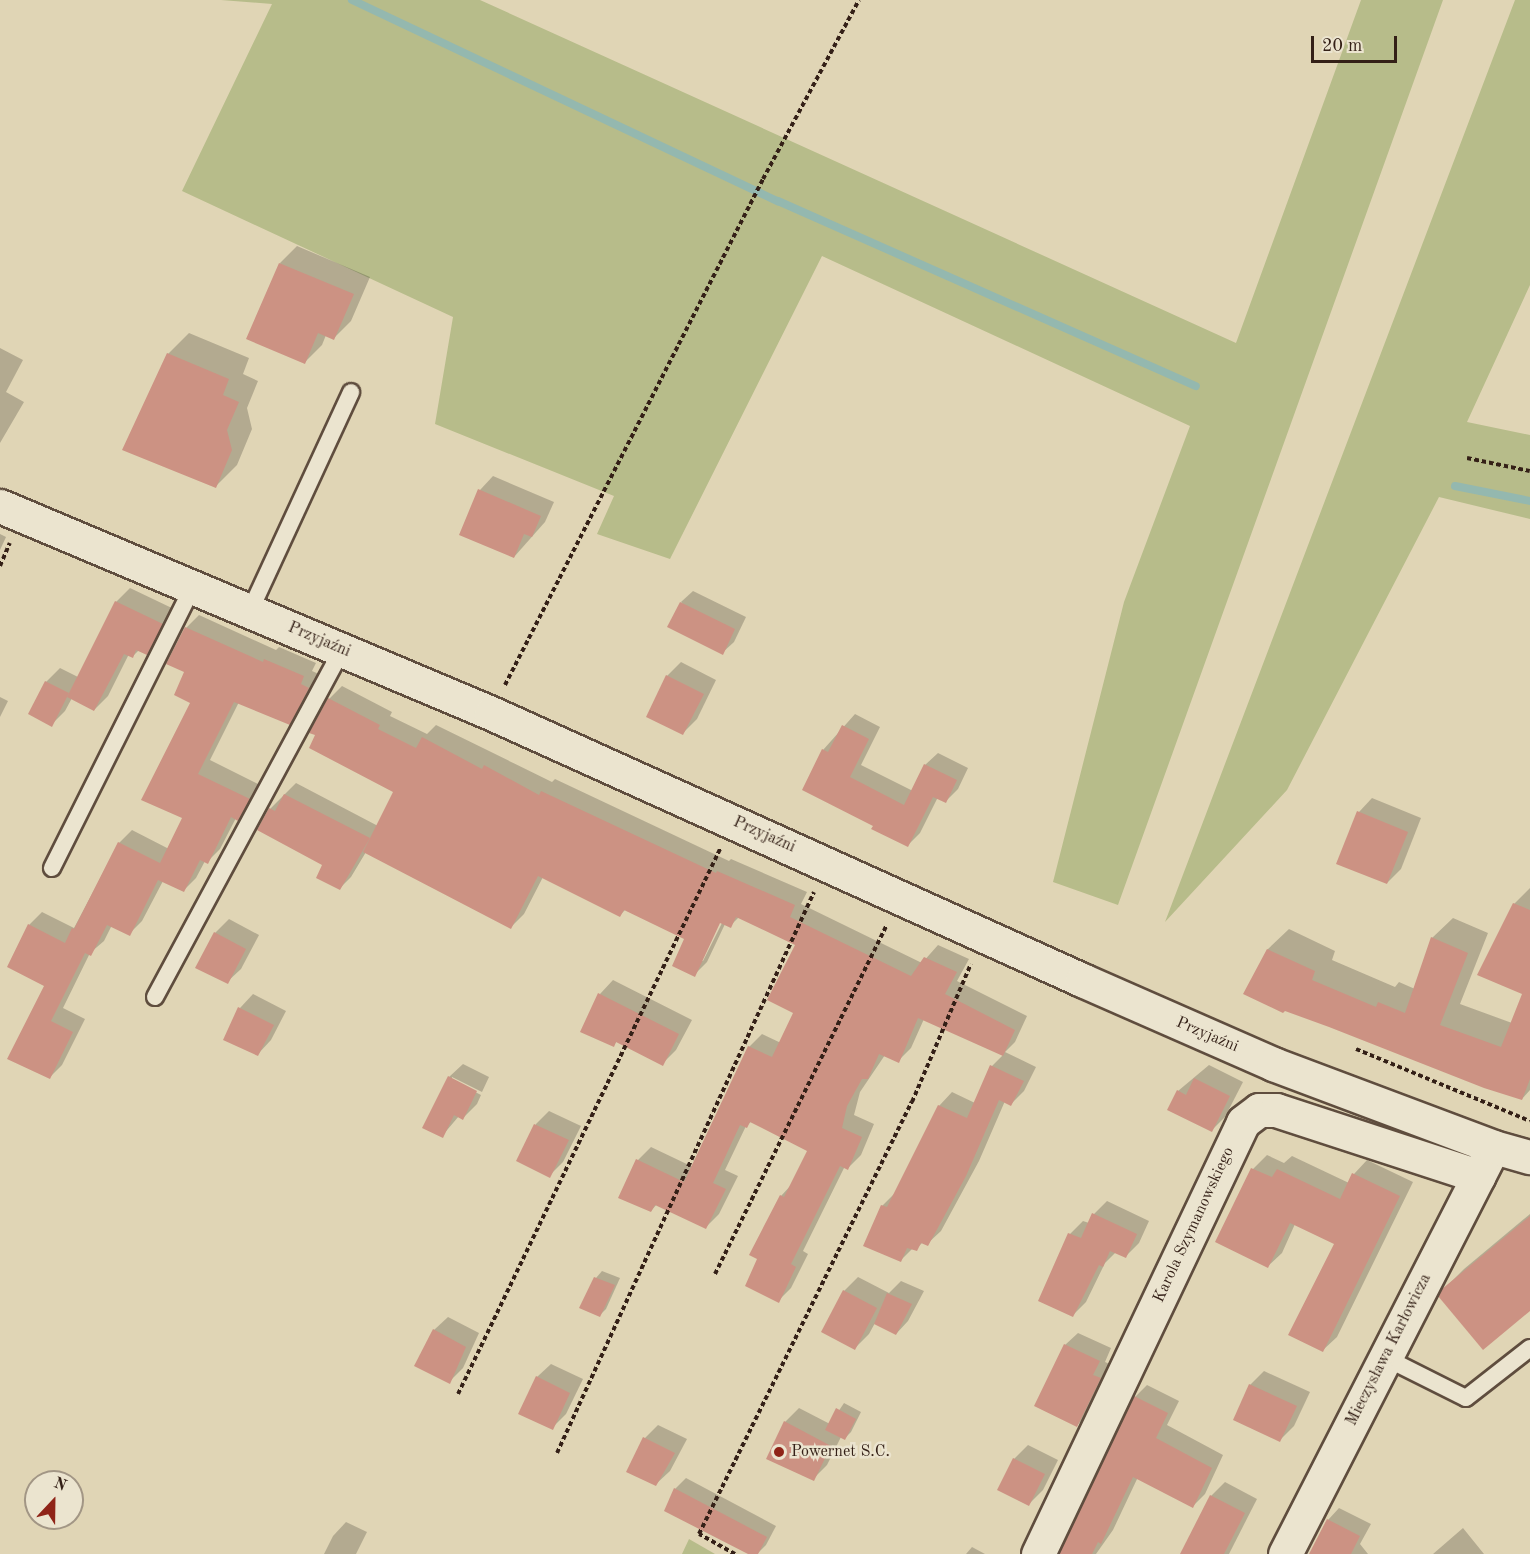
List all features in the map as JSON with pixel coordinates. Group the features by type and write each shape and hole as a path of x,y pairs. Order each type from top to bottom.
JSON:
{"street":[{"name":"Przyjaźni","path":"0,506 491,713 733,821 900,899 1274,1064 1494,1147 1530,1157"},
{"name":"Karola Szymanowskiego","path":"1038,1554 1243,1122 1259,1110 1276,1110 1478,1176"},
{"name":"Mieczysława Karłowicza","path":"1285,1554 1494,1147"}],"lane":[{"path":"250,611 351,392"},
{"path":"52,868 194,587"},
{"path":"155,997 342,650"},
{"path":"1386,1358 1466,1398 1530,1347"}],"path":[{"path":"491,713 764,179 859,0"},
{"path":"1467,458 1530,471"},
{"path":"458,1394 733,821"},
{"path":"557,1453 827,864"},
{"path":"715,1274 900,899"},
{"path":"735,1554 699,1534 912,1102 983,936"},
{"path":"1356,1049 1530,1121"}],"green space":[{"path":"221,0 480,0 1236,343 1361,0 1443,0 1118,905 1053,882 1124,602 1190,426 822,256 670,559 597,534 614,496 435,424 453,317 182,191 272,4"},
{"path":"1515,0 1530,0 1530,285 1467,422 1530,435 1530,519 1439,497 1287,790 1165,922"},
{"path":"689,1539 715,1554 682,1554"}],"building":[{"path":"279,263 354,294 334,340 318,333 305,364 246,339"},
{"path":"167,353 229,379 223,395 239,402 227,430 232,450 216,488 122,450"},
{"path":"478,489 541,516 532,537 524,534 514,558 459,535"},
{"path":"115,601 163,624 147,655 136,650 133,658 124,654 94,711 67,697"},
{"path":"680,602 735,629 723,655 667,627"},
{"path":"185,627 263,662 264,659 304,676 301,684 309,688 290,725 234,702 198,774 250,799 238,821 231,817 208,864 200,860 184,892 158,880 130,936 107,925 91,956 85,953 51,1021 73,1032 50,1079 7,1059 44,986 7,967 28,924 65,943 118,842 160,863 182,818 141,800 190,703 174,695 184,672 166,664"},
{"path":"666,675 704,694 683,735 646,717"},
{"path":"45,681 69,693 52,727 28,714"},
{"path":"328,698 380,725 378,729 416,748 422,737 482,769 484,765 539,795 541,791 716,873 717,871 795,905 790,917 911,976 924,957 957,972 945,994 1015,1030 1003,1056 918,1018 899,1063 879,1054 868,1079 862,1079 847,1106 842,1128 862,1137 848,1170 840,1166 791,1264 796,1267 779,1303 745,1286 757,1259 749,1255 780,1195 784,1197 807,1151 750,1122 747,1128 740,1125 713,1183 726,1189 706,1229 655,1205 651,1212 618,1198 636,1159 684,1182 748,1046 772,1057 793,1013 767,1000 795,945 736,917 731,928 720,923 695,977 672,966 684,939 624,910 620,917 538,876 511,929 363,852 393,792 309,748 315,735 309,733"},
{"path":"842,725 869,739 850,777 904,805 924,764 957,780 946,803 933,797 908,847 871,829 873,826 802,790 822,749 828,752"},
{"path":"284,794 370,838 340,890 316,878 322,865 257,830 269,808 275,811"},
{"path":"1357,811 1408,832 1387,884 1336,864"},
{"path":"1513,903 1530,910 1530,1079 1522,1100 1484,1088 1329,1027 1285,1011 1283,1013 1243,994 1267,949 1315,971 1312,980 1376,1007 1378,1002 1405,1013 1431,937 1468,953 1440,1025 1501,1047 1522,994 1477,975"},
{"path":"214,932 246,949 228,984 195,968"},
{"path":"598,993 679,1034 663,1066 616,1042 614,1047 580,1032"},
{"path":"238,1007 274,1025 258,1056 223,1040"},
{"path":"990,1065 1024,1081 1011,1106 999,1100 966,1176 928,1246 921,1243 917,1251 907,1248 901,1262 863,1246 881,1205 887,1207 938,1105 967,1118"},
{"path":"448,1076 477,1091 463,1120 454,1115 443,1138 422,1128"},
{"path":"1194,1078 1230,1096 1212,1132 1167,1110 1177,1090 1186,1095"},
{"path":"534,1124 569,1140 550,1178 516,1161"},
{"path":"1251,1168 1272,1177 1277,1169 1340,1199 1352,1173 1400,1196 1323,1352 1288,1335 1334,1244 1290,1223 1268,1268 1215,1242"},
{"path":"1092,1213 1137,1234 1126,1258 1110,1251 1103,1267 1099,1265 1073,1317 1038,1301 1068,1233 1081,1238"},
{"path":"1530,1216 1530,1311 1483,1350 1438,1296 1442,1289"},
{"path":"594,1277 615,1285 600,1317 579,1308"},
{"path":"843,1290 877,1308 855,1350 821,1332"},
{"path":"887,1293 912,1304 896,1335 874,1324"},
{"path":"433,1329 466,1347 450,1384 414,1366"},
{"path":"1064,1344 1100,1361 1093,1375 1101,1378 1077,1427 1034,1406"},
{"path":"536,1376 570,1393 553,1430 518,1414"},
{"path":"1249,1384 1297,1406 1280,1442 1233,1420"},
{"path":"1134,1396 1168,1413 1156,1438 1212,1468 1193,1508 1133,1477 1101,1544 1098,1542 1092,1554 1059,1554"},
{"path":"836,1408 856,1419 845,1440 825,1430"},
{"path":"784,1421 831,1446 814,1481 766,1459"},
{"path":"643,1437 675,1453 656,1486 626,1472"},
{"path":"1013,1458 1045,1474 1029,1506 997,1490"},
{"path":"674,1488 767,1537 758,1554 748,1554 664,1511"},
{"path":"1210,1495 1245,1513 1224,1554 1180,1554"},
{"path":"1327,1519 1360,1536 1351,1554 1309,1554"}],"waterway":[{"path":"352,0 778,201 1196,386"},
{"path":"1455,486 1530,501"}],"place":[{"name":"Powernet S.C.","path":"779,1452"}]}
